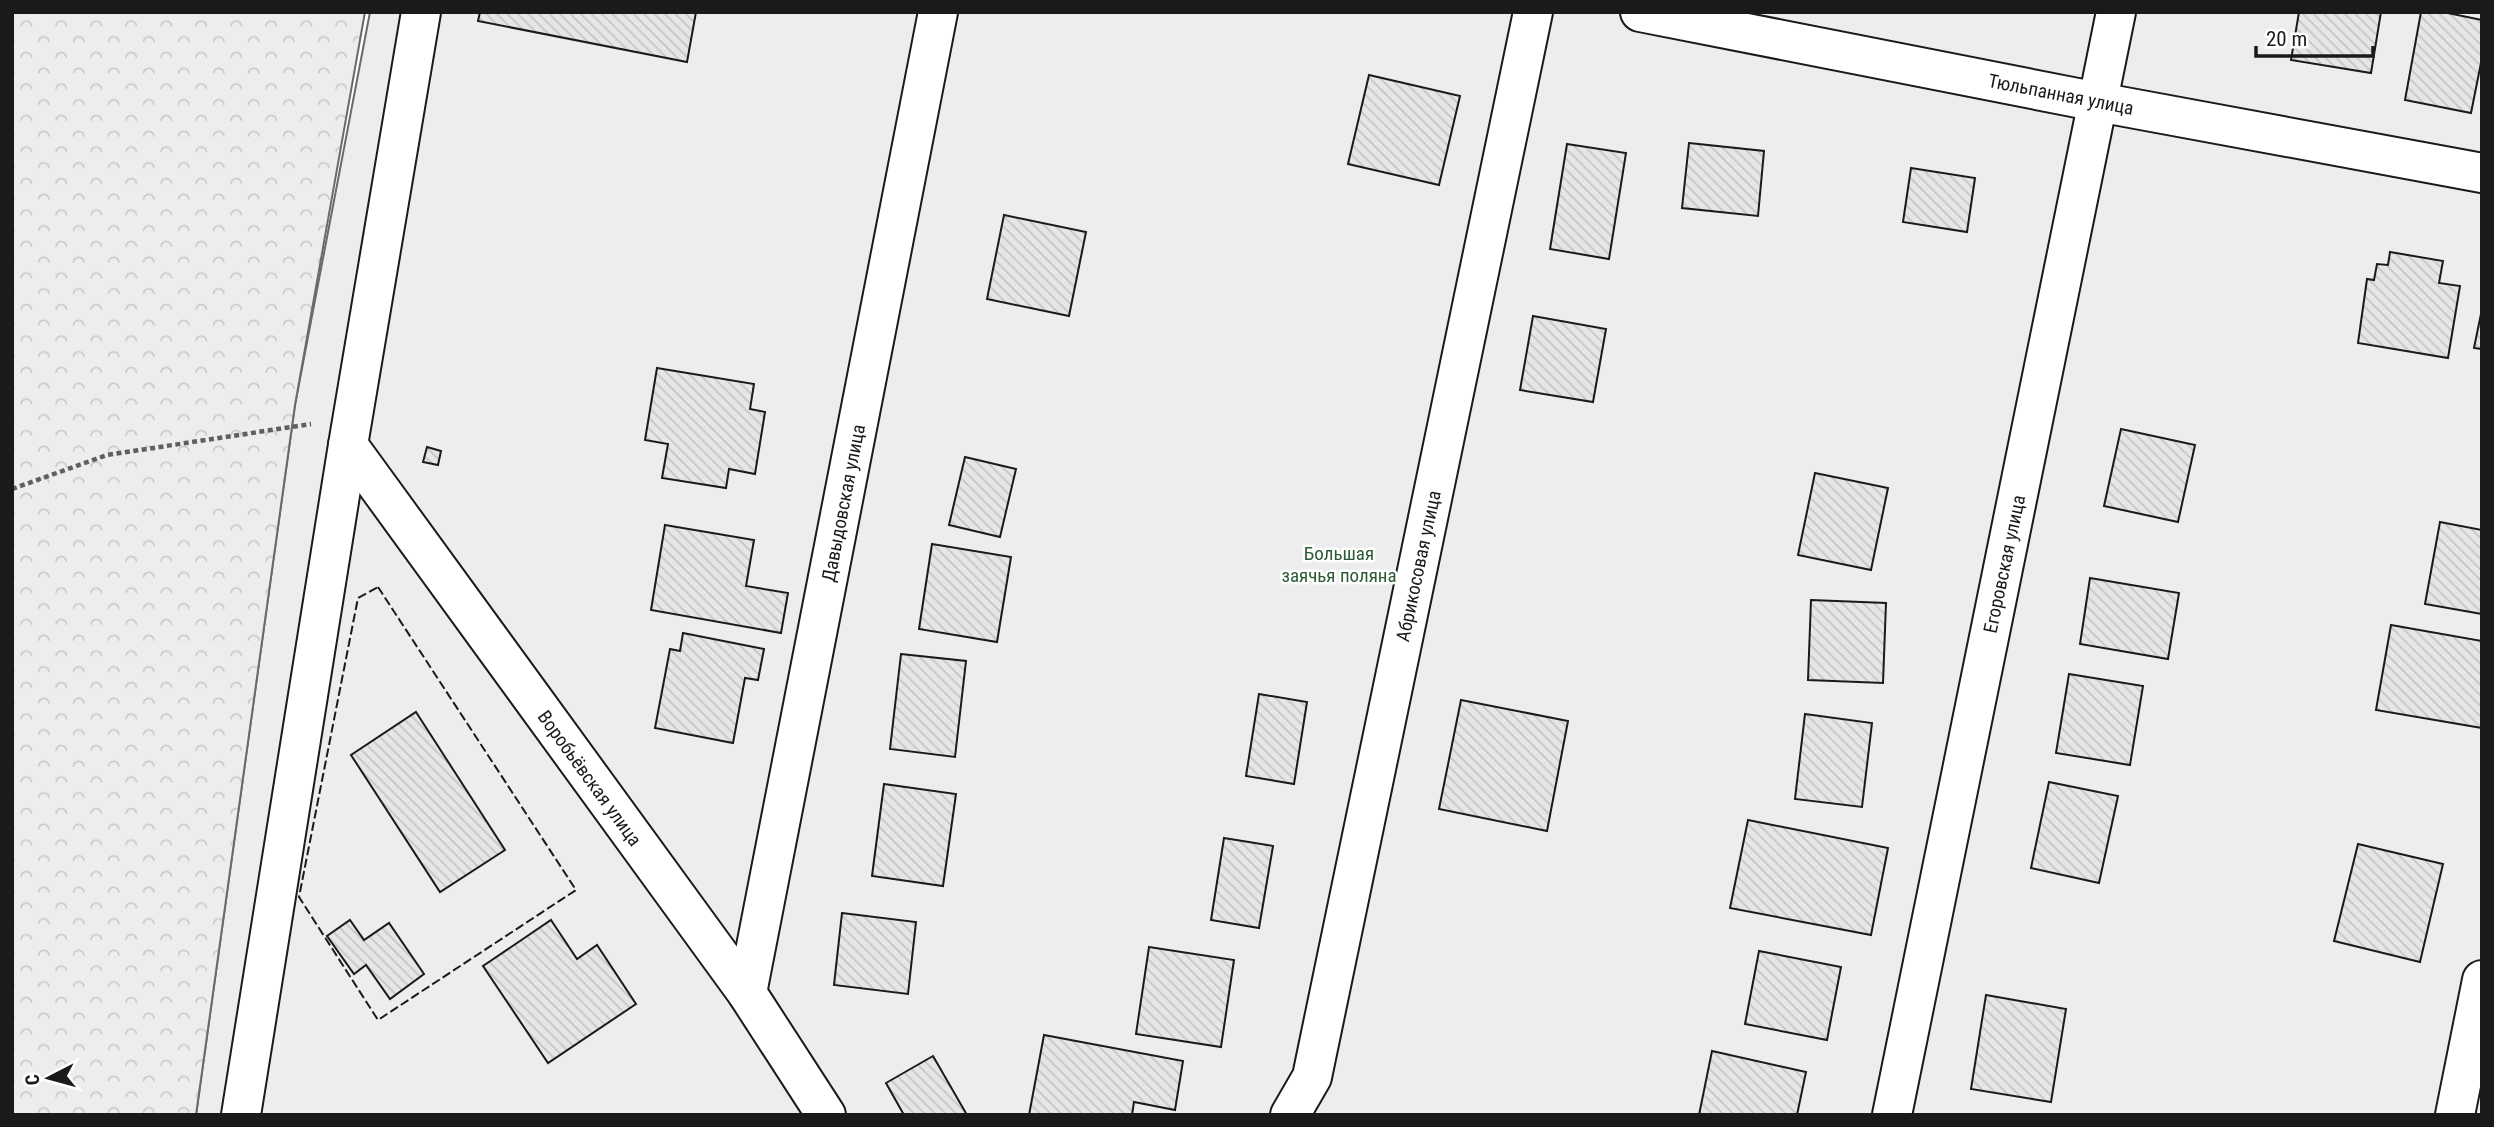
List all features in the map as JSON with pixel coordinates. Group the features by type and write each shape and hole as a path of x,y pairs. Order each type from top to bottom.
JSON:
{"street":[{"path":"240,1115 421,12"},
{"name":"Давыдовская улица","path":"747,993 938,12"},
{"name":"Абрикосовая улица","path":"1290,1115 1312,1077 1533,12"},
{"name":"Тюльпанная улица","path":"1640,12 2098,102 2482,173"},
{"name":"Егоровская улица","path":"1892,1115 2116,12"},
{"name":"Воробьёвская улица","path":"348,445 747,993 826,1115"},
{"path":"2455,1115 2482,980"}],"path":[{"path":"12,489 107,456 314,424 348,445"}],"shaded area":[{"name":"Большая заячья поляна","path":"370,12 2482,12 2482,1115 196,1115 295,405"}],"green space":[{"path":"12,12 365,12 295,405 196,1115 12,1115"}],"building":[{"path":"480,12 696,12 687,62 478,21"},
{"path":"2299,12 2381,12 2371,73 2291,60"},
{"path":"2421,12 2443,12 2482,20 2482,58 2471,113 2405,100"},
{"path":"1369,75 1460,96 1439,185 1348,164"},
{"path":"1689,143 1764,151 1758,216 1682,208"},
{"path":"1567,144 1626,153 1609,259 1550,249"},
{"path":"1911,168 1975,178 1967,232 1903,222"},
{"path":"1004,215 1086,232 1069,316 987,299"},
{"path":"2390,252 2443,261 2439,283 2460,286 2448,358 2358,343 2367,279 2374,280 2377,264 2388,265"},
{"path":"2482,309 2482,349 2474,348"},
{"path":"1533,316 1606,329 1593,402 1520,390"},
{"path":"657,368 754,384 750,409 765,412 755,474 729,469 726,488 662,478 668,444 645,440"},
{"path":"2121,429 2195,445 2178,522 2104,506"},
{"path":"427,447 441,451 438,465 423,462"},
{"path":"965,457 1016,469 1000,537 949,525"},
{"path":"1815,473 1888,488 1871,570 1798,555"},
{"path":"2440,522 2482,530 2482,614 2425,604"},
{"path":"665,525 754,540 746,586 788,593 781,633 651,610"},
{"path":"932,544 1011,557 997,642 919,629"},
{"path":"2090,578 2179,593 2168,659 2080,644"},
{"path":"1811,600 1886,603 1883,683 1808,680"},
{"path":"2391,625 2482,641 2482,728 2376,710"},
{"path":"683,633 764,649 758,680 745,678 733,743 655,728 670,649 680,651"},
{"path":"901,654 966,661 955,757 890,749"},
{"path":"2069,674 2143,686 2130,765 2056,753"},
{"path":"1259,694 1307,702 1294,784 1246,776"},
{"path":"1461,700 1568,721 1547,831 1439,809"},
{"path":"416,712 505,850 440,892 351,755"},
{"path":"1805,714 1872,723 1862,807 1795,799"},
{"path":"2049,782 2118,796 2099,883 2031,868"},
{"path":"884,784 956,794 943,886 872,876"},
{"path":"1748,820 1888,848 1871,935 1730,908"},
{"path":"1224,838 1273,846 1259,928 1211,920"},
{"path":"2358,844 2443,864 2420,962 2334,941"},
{"path":"842,913 916,922 908,994 834,985"},
{"path":"350,920 364,940 389,923 424,974 390,999 366,965 354,974 327,936"},
{"path":"551,920 577,959 597,945 636,1004 548,1063 483,966"},
{"path":"1149,947 1234,960 1221,1047 1136,1034"},
{"path":"1759,951 1841,967 1827,1040 1745,1024"},
{"path":"1986,995 2066,1009 2051,1102 1971,1089"},
{"path":"1044,1035 1183,1061 1175,1110 1134,1102 1132,1115 1029,1115"},
{"path":"1712,1051 1806,1072 1797,1115 1699,1115"},
{"path":"933,1056 967,1115 904,1115 886,1083"}],"fence":[{"path":"378,587 576,890 378,1020 299,897 358,598 378,587"}]}
